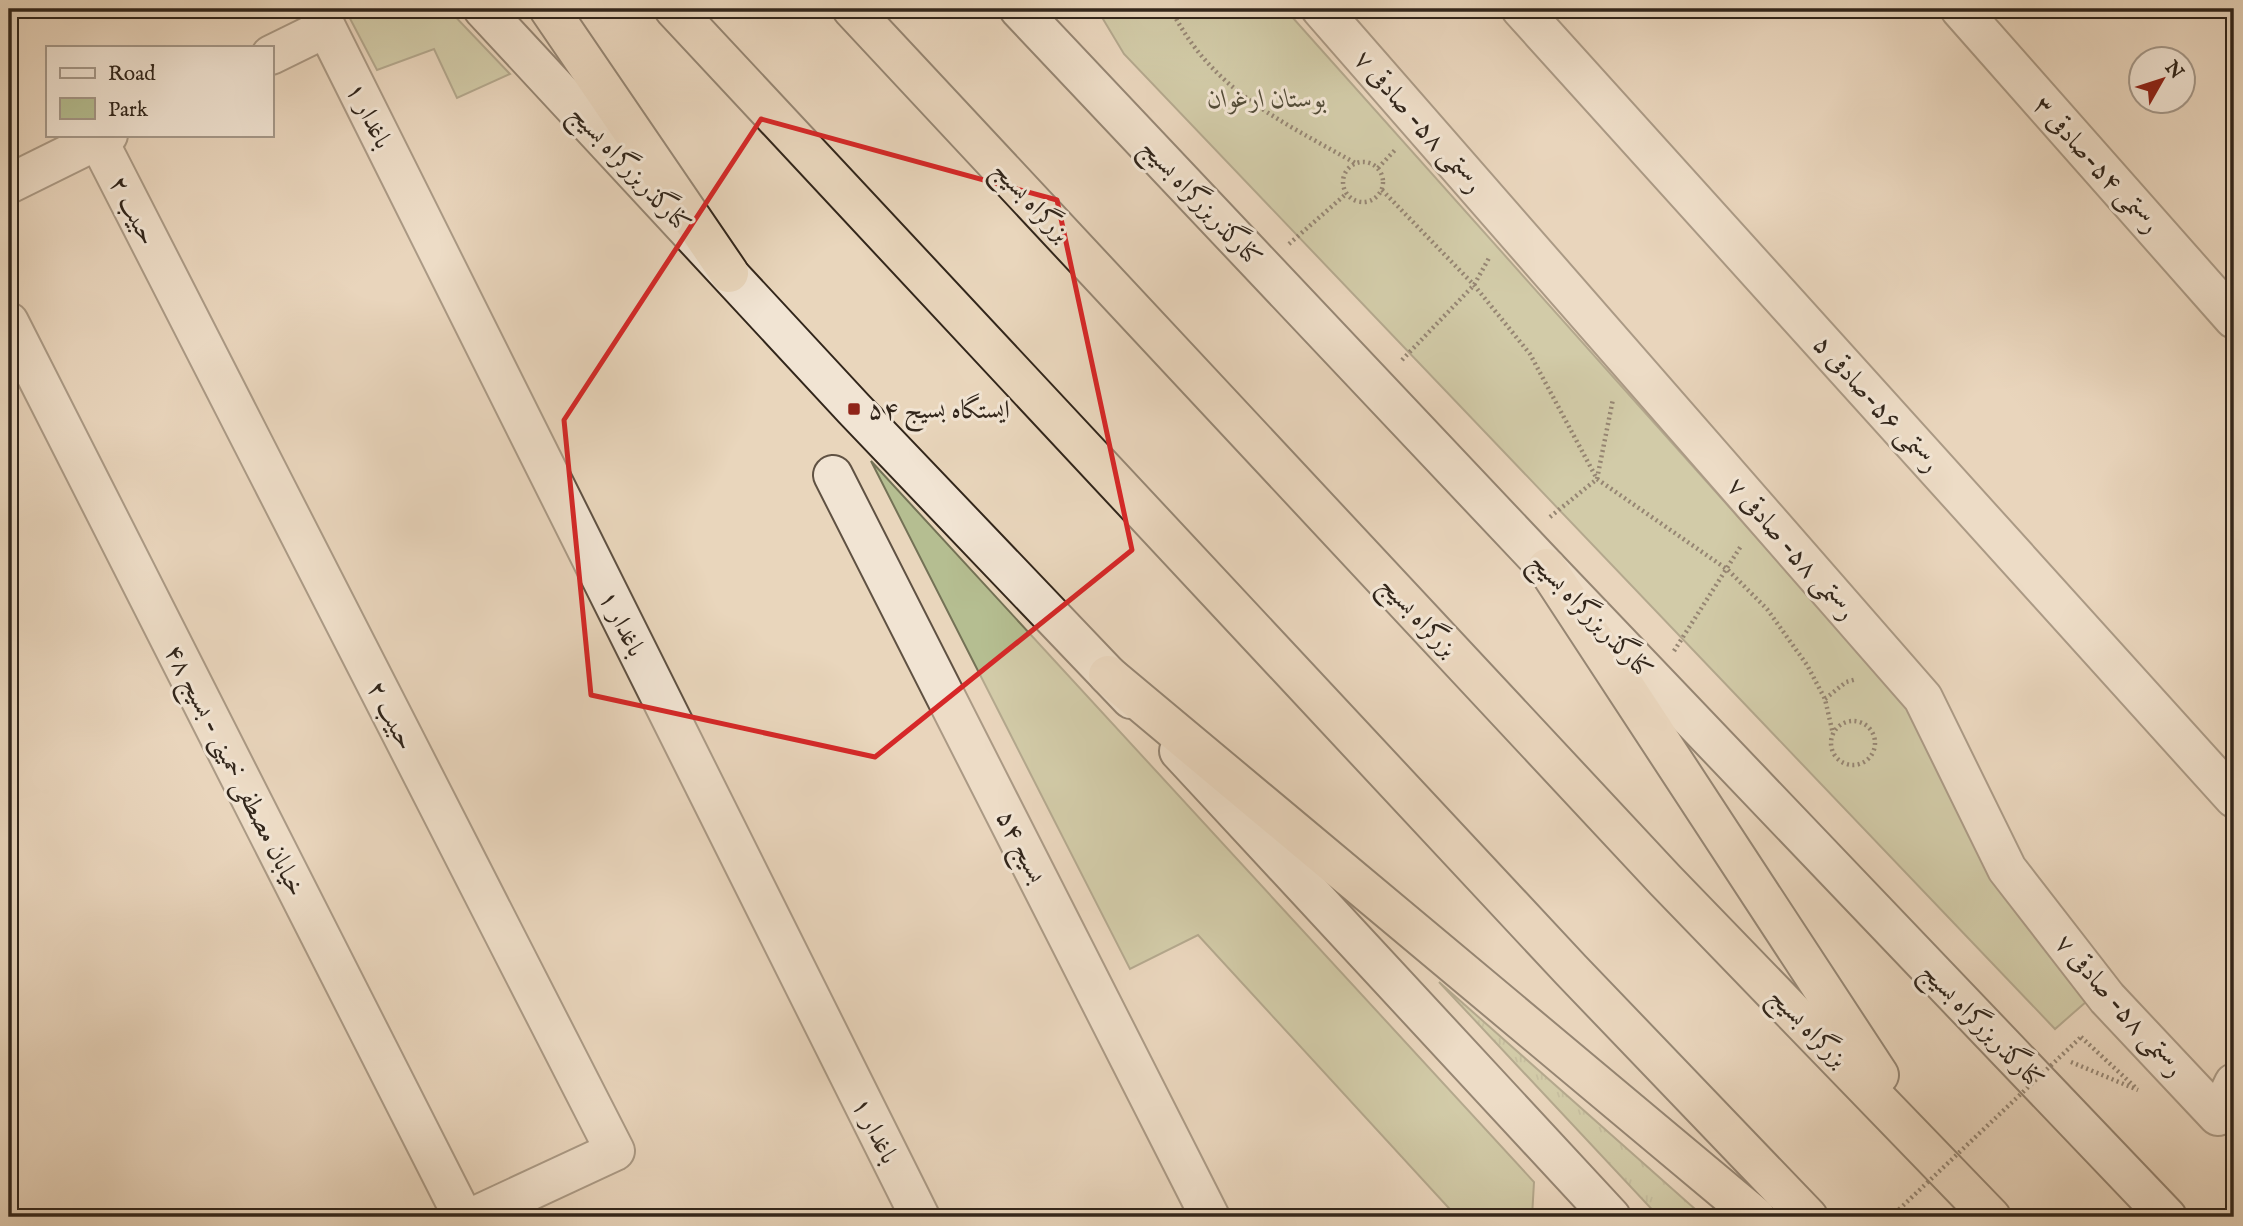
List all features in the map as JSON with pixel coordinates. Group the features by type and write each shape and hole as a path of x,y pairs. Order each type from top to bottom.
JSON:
{"highway":[{"path":"549,9 729,273"},
{"path":"674,9 1571,970 1808,1217"},
{"name":"بزرگراه بسیج","path":"852,9 1665,880 1991,1217"},
{"path":"1547,568 1928,1150"},
{"path":"1108,675 1756,1217"}],"street":[{"name":"کنارگذربزرگراه بسیج","path":"483,9 854,409 1108,675 1600,1213"},
{"name":"کنارگذربزرگراه بسیج","path":"1019,9 2165,1216"},
{"path":"1037,9 1066,58"},
{"name":"رستمی ۵۸- صادقی ۷","path":"1321,9 1923,698 2007,869 2107,998 2226,1100"},
{"name":"رستمی ۵۶-صادقی ۵","path":"1521,9 2234,798"},
{"name":"رستمی ۵۴-صادقی ۳","path":"1960,9 2234,319"},
{"path":"273,54 321,18"},
{"name":"باغدار ۱","path":"321,18 920,1217"},
{"path":"9,184 103,137"},
{"name":"حبیب ۲","path":"103,137 615,1151 472,1217"},
{"name":"خیابان مصطفی خمینی - بسیج ۴۸","path":"9,322 463,1217"},
{"name":"بسیج ۵۴","path":"833,475 1210,1217"}],"path":[{"path":"1171,9 1179,26 1209,65 1252,105 1355,163 1367,162 1378,168 1382,174 1382,190 1376,198 1365,203 1355,201 1346,194 1342,182 1346,171 1355,163"},
{"path":"1382,190 1474,285 1530,354 1597,479 1728,570 1768,609 1807,665 1825,699 1833,734 1833,753 1839,761 1858,765 1873,752 1872,734 1858,722 1848,722 1833,734"},
{"path":"1282,250 1346,194"},
{"path":"1394,369 1474,285 1509,223"},
{"path":"1542,523 1597,479 1622,354"},
{"path":"1669,657 1728,570 1761,512"},
{"path":"1891,1217 2081,1037 2138,1090"}],"highlighted area":[{"path":"761,119 1057,200 1132,550 875,757 591,695 564,420"}],"green space":[{"path":"345,9 448,9 510,74 457,98 434,49 377,70"},
{"name":"بوستان ارغوان","path":"1097,9 1285,9 1913,713 2087,1001 2055,1029 1124,54"},
{"path":"871,461 1534,1182 1532,1217 1457,1217 1198,935 1130,969"},
{"path":"1439,982 1704,1217 1659,1217"}],"place":[{"name":"ایستگاه بسیج ۵۴","path":"854,409"}]}
